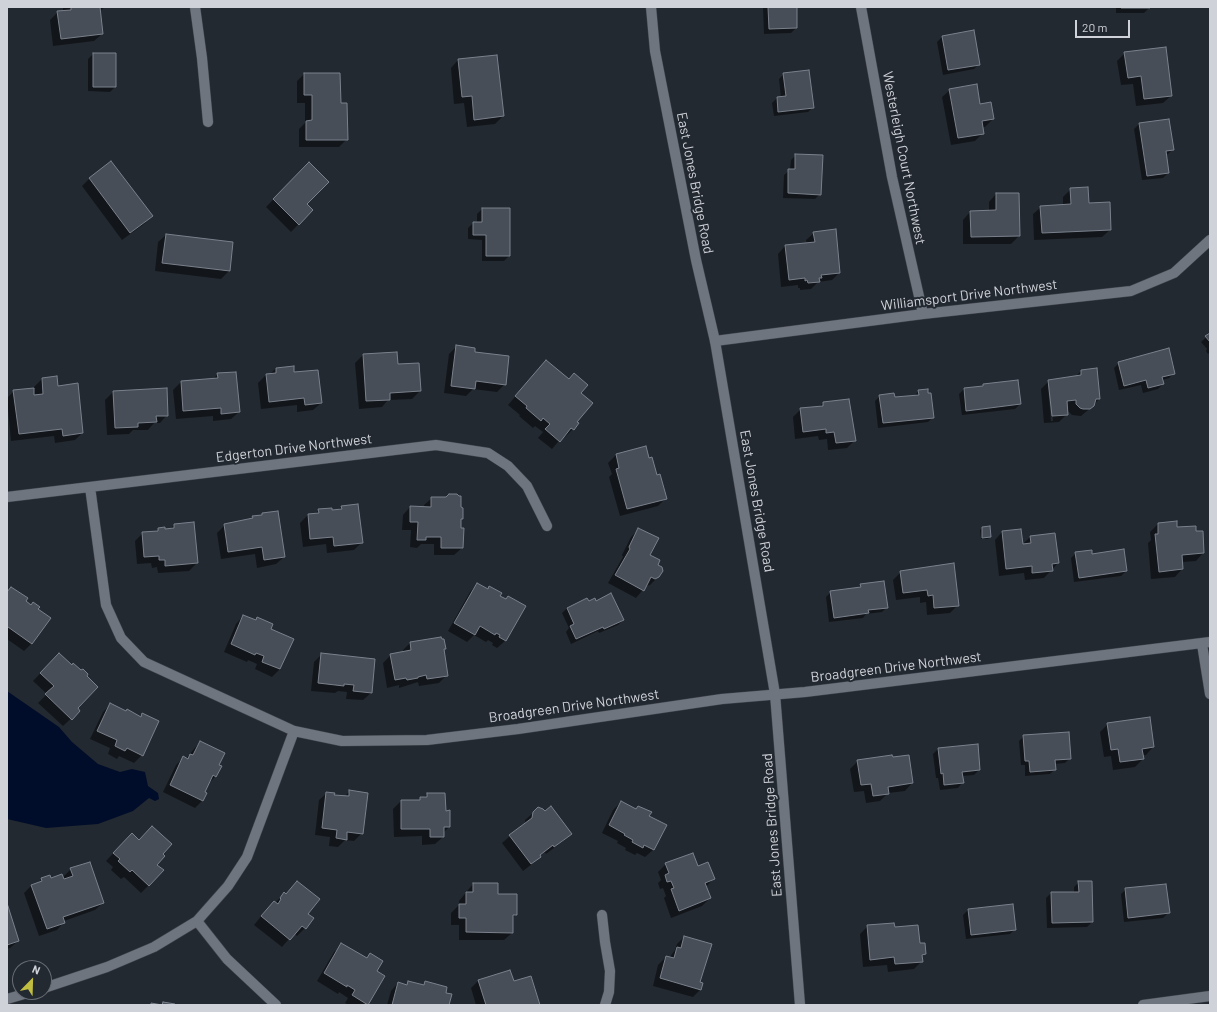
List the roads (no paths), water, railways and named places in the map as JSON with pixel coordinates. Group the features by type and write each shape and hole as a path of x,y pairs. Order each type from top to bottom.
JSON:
{"street":[{"path":"195,7 202,58 208,122"},
{"name":"East Jones Bridge Road","path":"651,7 655,51 696,260 715,341 775,694 800,1005"},
{"name":"Westerleigh Court Northwest","path":"861,7 892,177 923,314"},
{"name":"Williamsport Drive Northwest","path":"715,341 923,314 1131,291 1174,273 1210,240"},
{"name":"Edgerton Drive Northwest","path":"7,497 436,445 488,453 508,466 527,486 547,526"},
{"name":"Broadgreen Drive Northwest","path":"90,487 106,605 121,638 144,662 294,731 342,741 427,740 518,729 722,699 805,692 1206,643"},
{"path":"1206,643 1210,694"},
{"path":"52,985 107,967 154,947 197,921 228,886 247,857 294,731"},
{"path":"602,915 610,971 609,992 604,1005"},
{"path":"197,921 227,959 276,1005"},
{"path":"1143,1005 1210,996"}],"water":[{"path":"7,691 59,727 72,742 98,764 120,772 132,769 145,772 148,786 158,793 159,799 155,801 149,798 133,811 98,824 46,828 7,819"}]}
